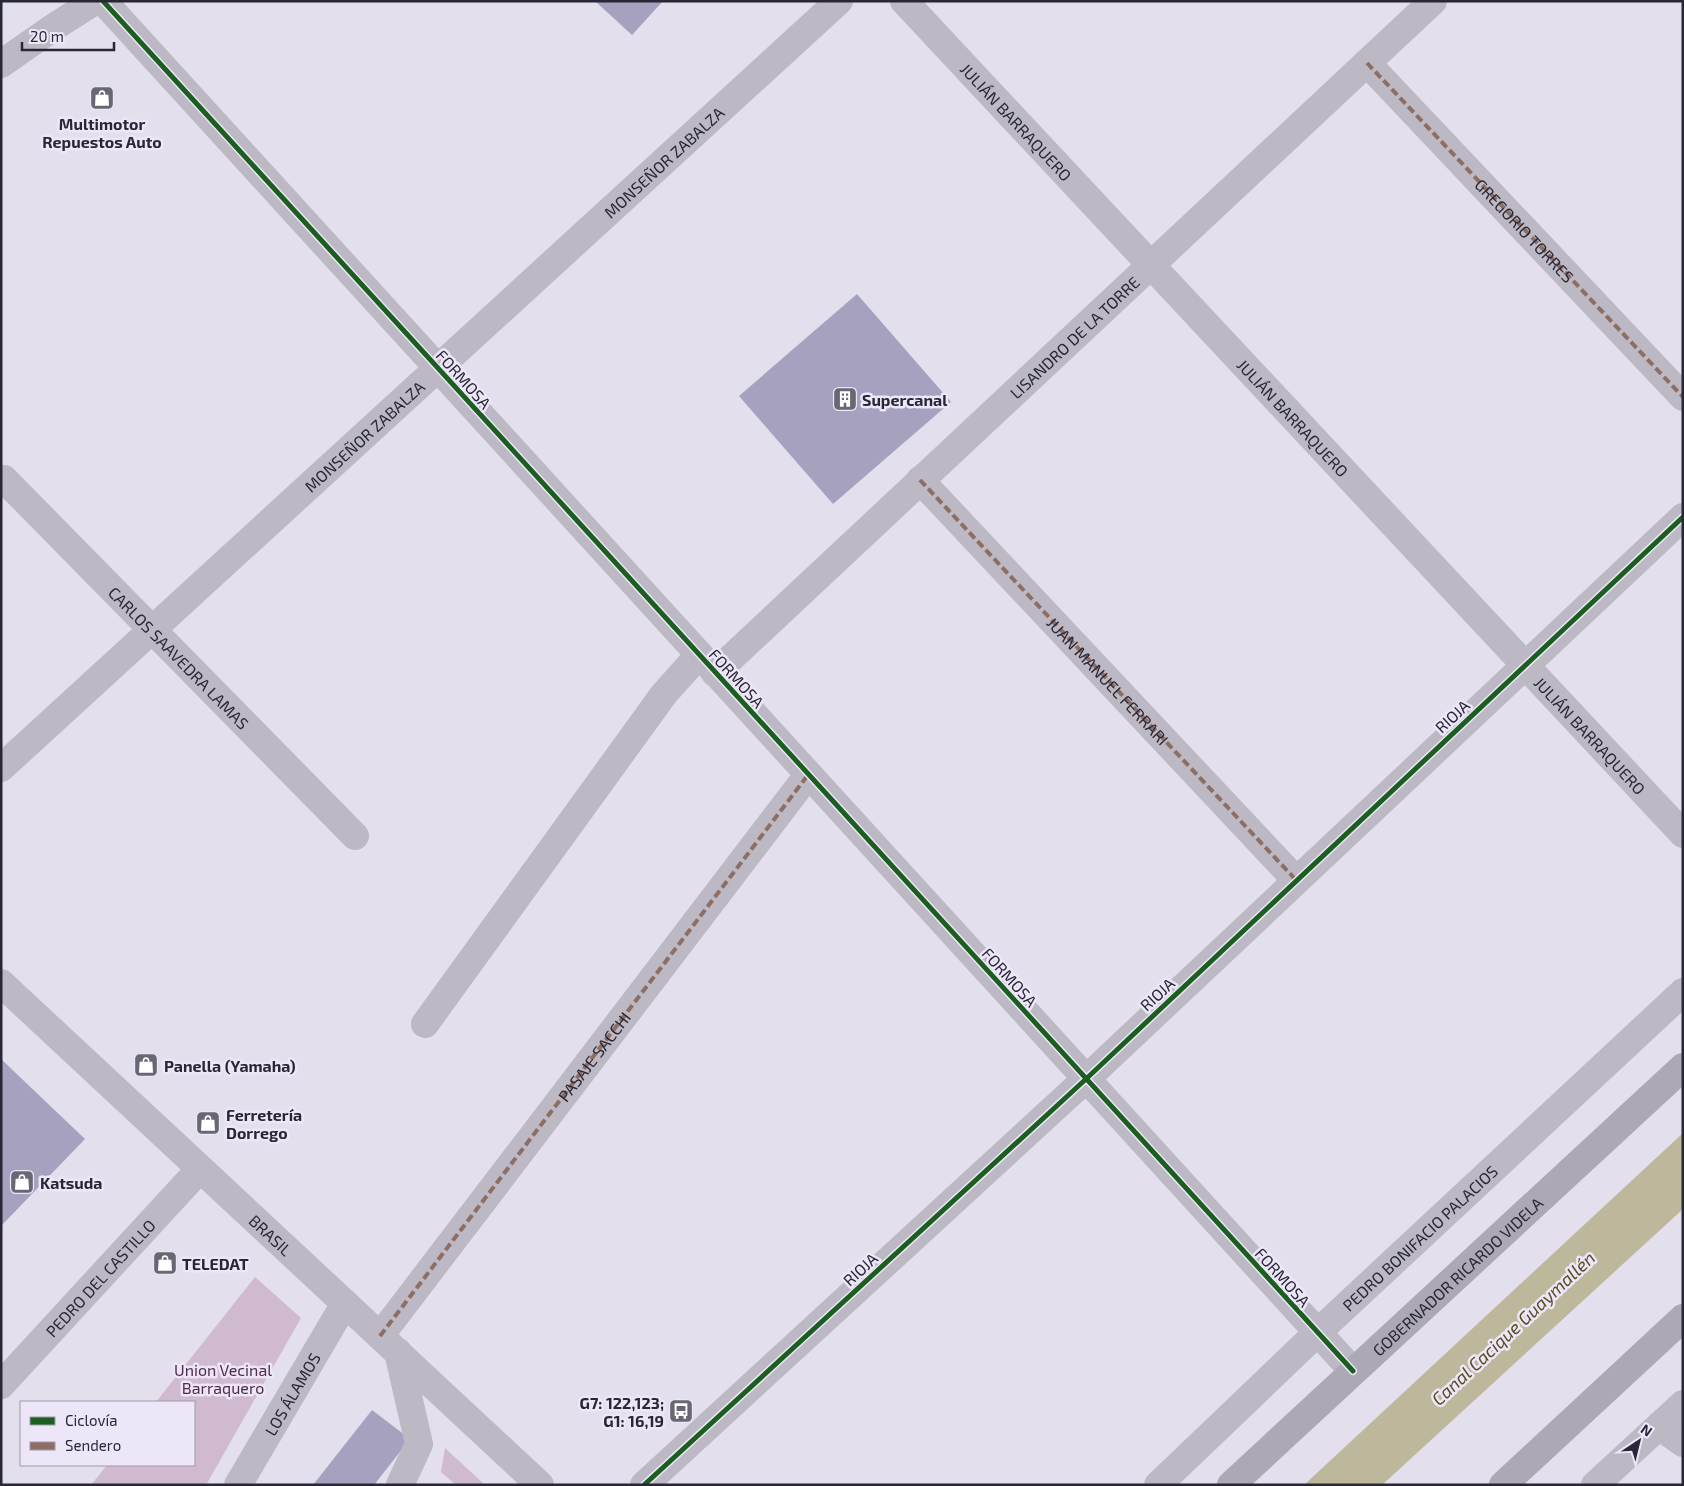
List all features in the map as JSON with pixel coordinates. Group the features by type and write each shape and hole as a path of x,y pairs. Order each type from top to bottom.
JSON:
{"highway":[{"name":"GOBERNADOR RICARDO VIDELA","path":"1231,1485 1683,1067"},
{"path":"1503,1485 1683,1318"}],"street":[{"path":"1,64 95,1"},
{"name":"FORMOSA","path":"103,1 1353,1371"},
{"name":"MONSEÑOR ZABALZA","path":"1,768 839,1"},
{"name":"JULIÁN BARRAQUERO","path":"904,1 1683,834"},
{"name":"LISANDRO DE LA TORRE","path":"425,1024 664,694 707,664 920,480 1434,1"},
{"name":"GREGORIO TORRES","path":"1367,63 1683,397"},
{"name":"CARLOS SAAVEDRA LAMAS","path":"4,478 355,836"},
{"name":"JUAN MANUEL FERRARI","path":"920,480 1296,880"},
{"name":"RIOJA","path":"644,1485 1086,1078 1683,517"},
{"name":"PASAJE SACCHI","path":"389,1344 808,775"},
{"name":"BRASIL","path":"1,983 540,1485"},
{"name":"PEDRO BONIFACIO PALACIOS","path":"1158,1485 1317,1333 1683,992"},
{"name":"PEDRO DEL CASTILLO","path":"1,1385 200,1169"},
{"name":"LOS ÁLAMOS","path":"238,1485 345,1303"},
{"path":"389,1344 419,1444 400,1485"},
{"path":"1595,1485 1683,1404"},
{"path":"1659,1426 1683,1443"}],"green space":[{"name":"Union Vecinal Barraquero","path":"255,1277 301,1318 206,1485 91,1485 106,1466 195,1466 195,1401 157,1401"},
{"path":"445,1448 485,1485 456,1485 441,1472"}],"water":[{"name":"Canal Cacique Guaymallén","path":"1683,1133 1683,1209 1382,1485 1304,1485"}],"building":[{"path":"595,1 663,1 632,35"},
{"name":"Supercanal","path":"857,294 951,402 833,504 739,396"},
{"name":"Katsuda","path":"1,1059 85,1139 1,1226"},
{"path":"372,1410 410,1439 374,1485 313,1485"}],"marked path":[{"path":"1367,63 1683,397"},
{"path":"920,480 1296,880"},
{"path":"380,1336 808,775"}],"cycle path":[{"path":"103,1 1353,1371"},
{"path":"644,1485 1086,1079 1683,517"}],"place":[{"name":"Multimotor Repuestos Auto","path":"102,98"},
{"name":"Supercanal","path":"845,399"},
{"name":"Panella (Yamaha)","path":"146,1065"},
{"name":"Ferretería Dorrego","path":"208,1123"},
{"name":"Katsuda","path":"22,1182"},
{"name":"TELEDAT","path":"165,1263"},
{"name":"G7: 122,123; G1: 16,19","path":"681,1411"}]}
